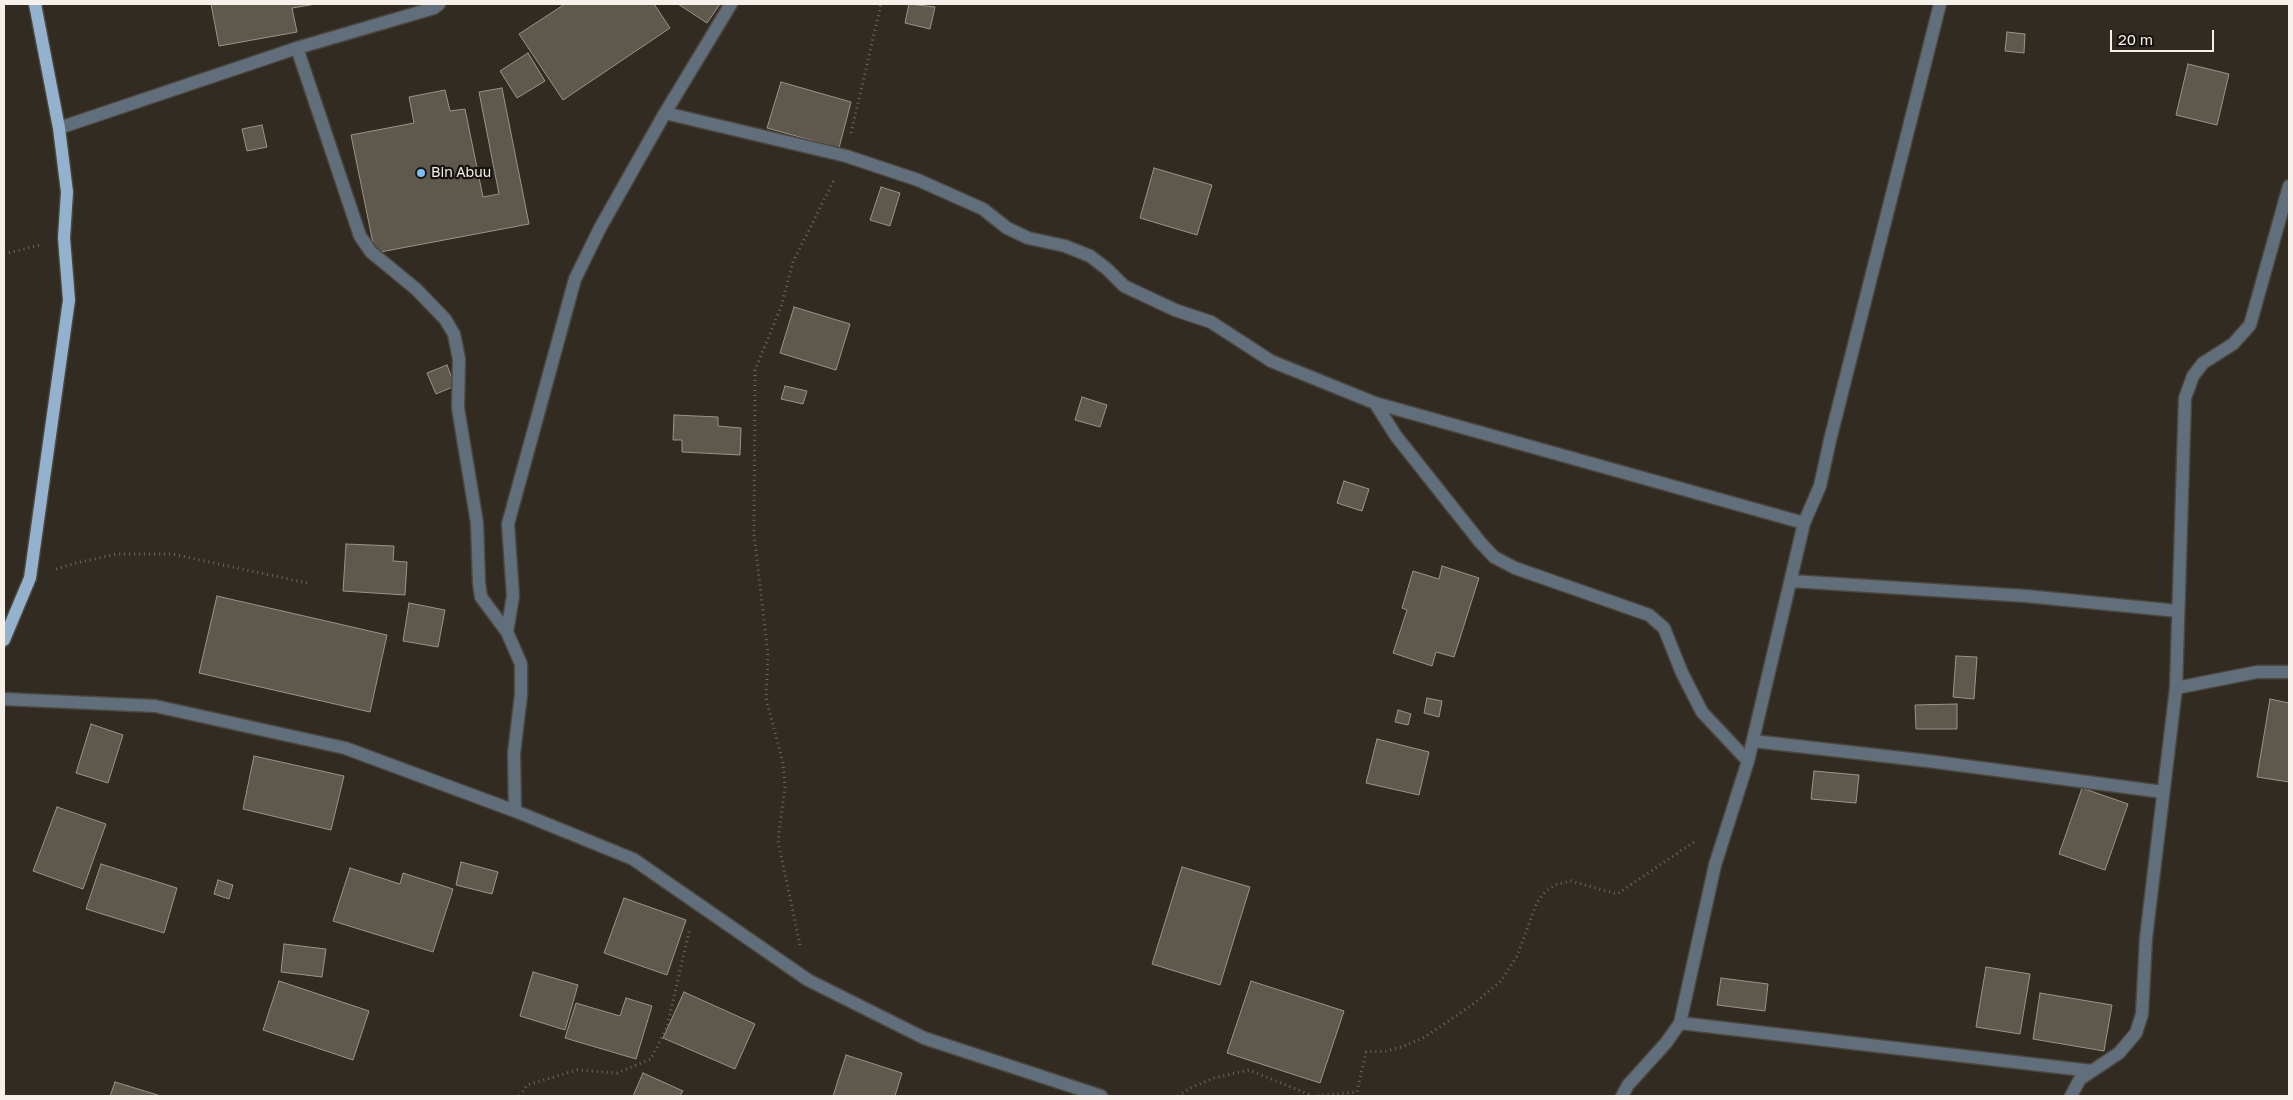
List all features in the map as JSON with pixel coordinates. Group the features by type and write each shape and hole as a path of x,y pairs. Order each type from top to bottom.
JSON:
{"main road":[{"path":"4,640 30,578 69,300 64,238 67,192 59,128 35,4"}],"street":[{"path":"59,128 297,48 434,8 439,4"},
{"path":"507,632 513,596 508,524 563,316 575,279 600,228 665,113 731,4"},
{"path":"1622,1096 1628,1085 1666,1044 1680,1024 1716,865 1748,761 1804,523 1820,486 1940,4"},
{"path":"297,48 360,236 372,252 416,289 445,319 454,334 459,359 458,408 477,524 481,597 507,632 521,664 521,695 514,753 515,812"},
{"path":"665,113 846,156 918,180 984,209 1007,228 1028,238 1065,246 1090,256 1124,286 1175,310 1211,322 1271,361 1375,403 1804,523"},
{"path":"2071,1096 2080,1079 2119,1053 2136,1033 2142,1014 2147,928 2176,688 2185,398 2193,376 2203,362 2233,344 2250,325 2289,186"},
{"path":"1375,403 1402,444 1494,557 1515,568 1649,615 1664,628 1682,673 1702,712 1748,761"},
{"path":"1791,581 2026,596 2178,611"},
{"path":"2176,688 2256,672 2289,672"},
{"path":"4,699 155,706 345,748 515,812 633,860 808,980 924,1038 1101,1096"},
{"path":"1753,741 1928,761 2163,792"},
{"path":"1680,1024 2092,1071"}],"path":[{"path":"808,980 778,842 785,787 783,763 766,698 768,654 754,534 755,370 781,306 793,262 846,156 882,4"},
{"path":"4,254 64,238"},
{"path":"30,578 76,563 117,554 172,554 307,583"},
{"path":"1178,1096 1190,1088 1214,1078 1249,1070 1313,1096 1357,1092 1366,1052 1402,1047 1425,1036 1472,1005 1501,981 1518,956 1537,902 1551,888 1557,884 1571,881 1617,894 1731,817"},
{"path":"520,1096 528,1085 577,1070 617,1073 651,1059 667,1027 696,903"}],"building":[{"path":"211,4 316,4 292,8 297,32 219,46"},
{"path":"565,4 654,4 670,28 563,100 519,34"},
{"path":"678,4 720,4 707,23"},
{"path":"909,4 935,7 930,29 905,23"},
{"path":"2007,32 2025,34 2024,53 2005,51"},
{"path":"528,53 545,81 517,98 500,71"},
{"path":"2188,64 2229,74 2217,125 2176,115"},
{"path":"781,82 851,102 839,148 767,128"},
{"path":"502,88 529,224 375,253 351,135 414,123 409,97 445,90 450,111 465,109 483,197 499,194 479,92"},
{"path":"262,125 267,147 247,151 242,129"},
{"path":"1154,168 1212,185 1197,235 1140,218"},
{"path":"881,187 900,193 890,226 870,220"},
{"path":"794,307 850,324 836,370 780,353"},
{"path":"447,365 455,386 436,394 427,373"},
{"path":"785,386 807,391 803,404 781,399"},
{"path":"1082,397 1107,405 1100,427 1075,420"},
{"path":"674,415 718,417 718,426 741,428 740,455 682,452 682,440 673,440"},
{"path":"1344,481 1369,489 1362,511 1337,503"},
{"path":"346,544 394,546 393,561 407,562 405,595 343,591"},
{"path":"1442,566 1479,578 1454,657 1436,652 1432,666 1393,653 1407,610 1402,608 1413,571 1439,579"},
{"path":"217,596 387,635 370,712 199,673"},
{"path":"409,603 445,610 438,647 403,641"},
{"path":"1956,656 1977,657 1974,699 1953,697"},
{"path":"1427,698 1442,701 1439,717 1424,713"},
{"path":"2270,699 2289,703 2289,782 2257,777"},
{"path":"1957,704 1957,729 1916,729 1915,705"},
{"path":"1398,710 1411,714 1408,725 1395,722"},
{"path":"91,724 123,735 108,783 76,773"},
{"path":"1377,739 1429,752 1419,795 1366,783"},
{"path":"254,756 344,776 331,830 243,809"},
{"path":"1814,771 1859,775 1856,803 1811,799"},
{"path":"2082,788 2128,804 2105,870 2059,854"},
{"path":"57,807 106,824 83,889 33,871"},
{"path":"461,862 498,872 492,894 456,885"},
{"path":"101,864 177,888 164,933 86,909"},
{"path":"1182,867 1250,887 1220,985 1152,964"},
{"path":"350,868 400,884 403,873 453,889 433,952 333,921"},
{"path":"218,880 233,885 229,899 214,894"},
{"path":"624,898 686,920 667,975 604,953"},
{"path":"284,944 326,949 322,977 281,972"},
{"path":"1986,967 2030,974 2020,1034 1976,1027"},
{"path":"533,972 578,985 565,1030 520,1016"},
{"path":"1721,978 1768,984 1765,1011 1717,1005"},
{"path":"279,981 369,1011 353,1060 263,1030"},
{"path":"1251,981 1344,1011 1320,1083 1227,1053"},
{"path":"684,992 755,1024 735,1069 663,1038"},
{"path":"2040,993 2112,1005 2104,1051 2033,1039"},
{"path":"626,998 652,1006 636,1059 565,1038 576,1003 620,1016"},
{"path":"846,1055 902,1073 895,1096 833,1096"},
{"path":"643,1073 683,1091 680,1096 633,1096"},
{"path":"115,1082 161,1096 110,1096"}],"place":[{"name":"Bin Abuu","path":"421,173"}]}
